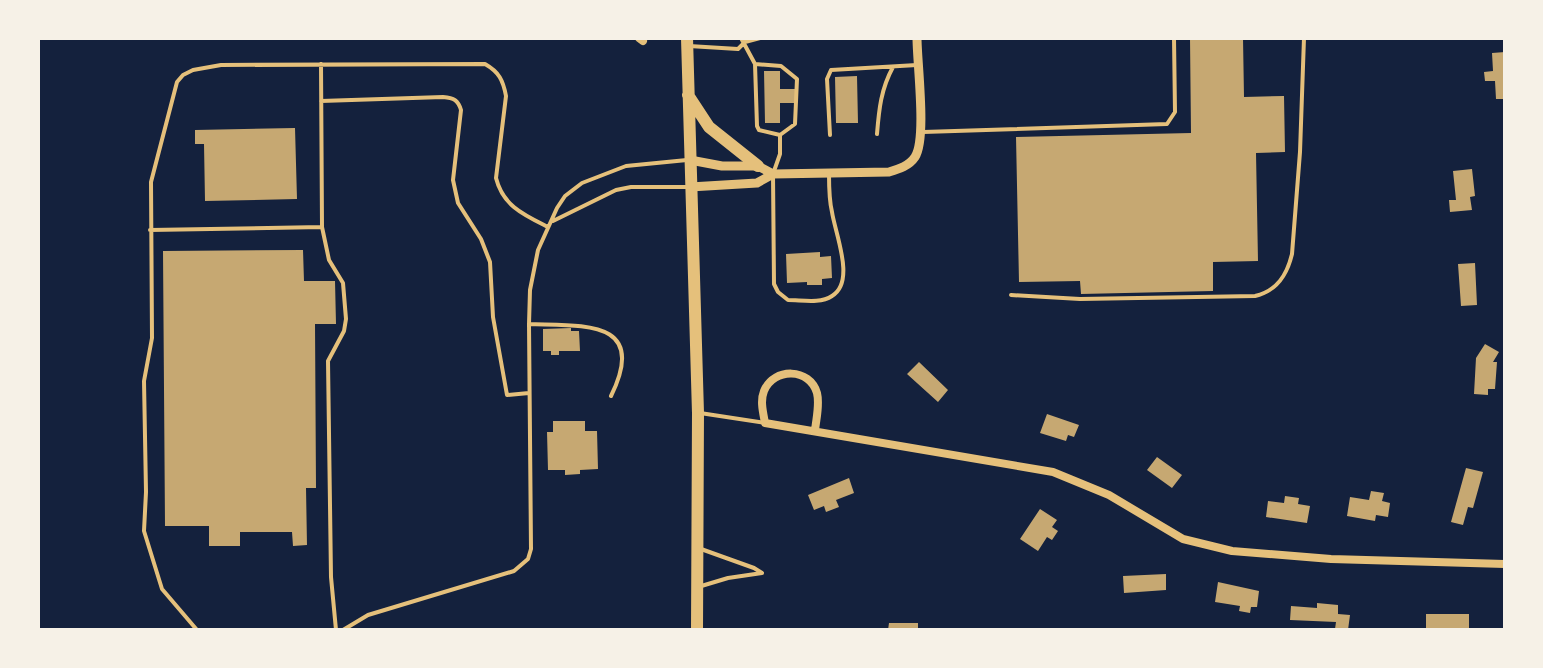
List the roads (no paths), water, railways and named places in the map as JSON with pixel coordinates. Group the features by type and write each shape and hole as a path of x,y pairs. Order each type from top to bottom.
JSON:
{"main road":[{"path":"687,42 698,413 696,630"},
{"path":"687,94 709,127 758,166"}],"street":[{"path":"690,160 722,166 758,166 773,174 889,172 903,168 914,160 920,132 917,38"},
{"path":"690,187 757,183 773,174"},
{"path":"815,431 817,392 806,378 794,373 782,374 767,385 763,397 765,423 1053,472 1109,495 1183,539 1221,549 1331,559 1505,564"}],"lane":[{"path":"743,40 760,38"},
{"path":"920,132 1167,124 1175,112 1174,38"},
{"path":"1011,295 1080,299 1255,296 1274,288 1288,269 1292,254 1304,38"},
{"path":"687,42 738,49 743,40"},
{"path":"743,40 755,64 757,126 759,130 780,135 795,124 797,79 795,74 781,66 755,64"},
{"path":"321,64 322,227 329,260 343,283 346,319 344,331 328,361 331,577 336,630"},
{"path":"197,630 162,589 144,531 144,381 152,338 151,182 171,99 183,75 207,66 221,65 485,64 497,70 506,96 496,178 499,190 505,201 518,211 548,227"},
{"path":"830,135 828,73 839,68 917,65"},
{"path":"877,134 884,84 893,67"},
{"path":"321,101 443,97 458,102 461,110 452,170 458,203 481,239 490,262 493,317 507,395 530,393"},
{"path":"780,135 780,154 773,174 772,253 774,284 788,300 819,300 837,293 844,270 831,210 829,174"},
{"path":"343,630 368,615 514,571 528,559 532,501 530,290 538,250 557,208 565,196 582,183 605,172 646,162 690,160"},
{"path":"553,221 616,190 690,187"},
{"path":"150,230 322,227"},
{"path":"529,324 590,326 617,338 623,359 611,396"},
{"path":"698,413 765,423"},
{"path":"697,548 762,573 728,578 697,588"}]}
